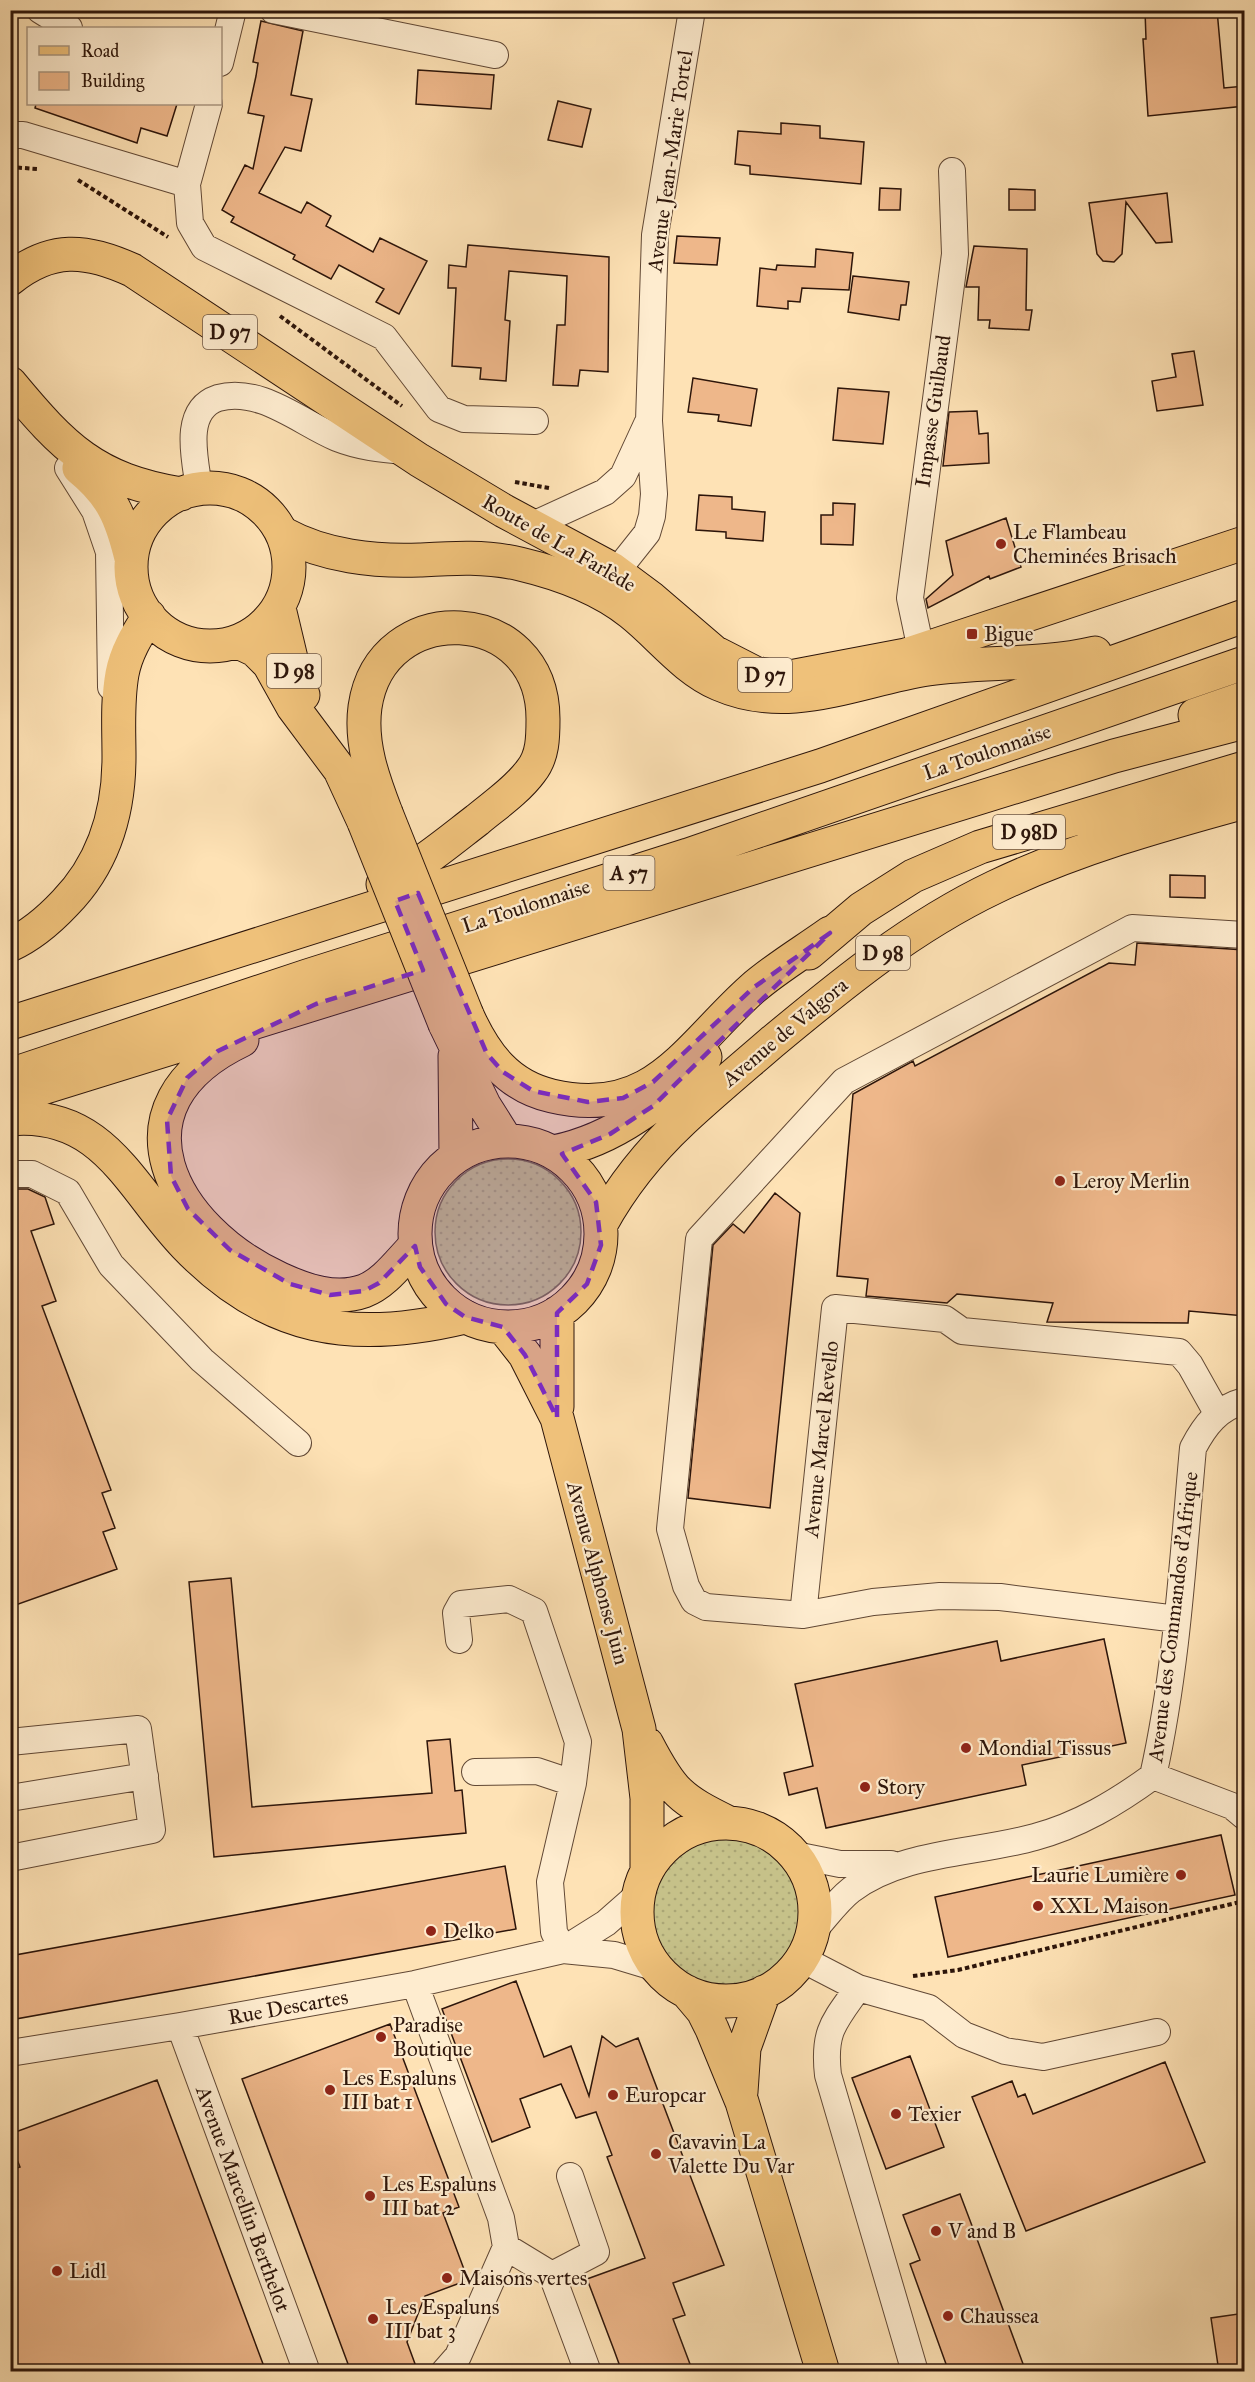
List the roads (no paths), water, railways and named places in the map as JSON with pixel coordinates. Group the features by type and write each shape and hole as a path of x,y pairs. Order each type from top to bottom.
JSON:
{"main road":[{"name":"Route de La Farlède","path":"10,279 25,261 61,254 82,254 103,258 132,270 406,451 504,511 616,572 651,598 714,652 755,673 775,677 817,673 921,650 1245,543"},
{"path":"10,383 69,447 100,470 144,488 190,491 225,488 249,497 269,513 284,534 290,567 289,585 279,608 261,628 238,642 211,647 184,642 160,626 132,585 131,558 122,528 102,488 64,456 10,417"},
{"path":"131,558 138,532 153,511 190,491"},
{"path":"284,534 325,551 374,558 479,558 508,561 551,572 617,604 693,668 718,684 741,692 779,698 805,697 927,669 1065,660 1245,615"},
{"name":"D 98","path":"279,608 294,671 307,704 313,732"},
{"name":"La Toulonnaise","path":"10,1023 820,766 1245,615"},
{"path":"10,945 53,915 88,877 99,859 112,820 118,783 118,704 129,682 161,643 160,626"},
{"path":"281,937 411,869 483,815 531,771 537,761 543,739 542,703 530,669 515,649 505,642 470,628 443,627 415,636 403,643 382,667 369,692 364,723 375,818 456,1029 484,1105 507,1140"},
{"name":"D 98","path":"238,642 255,650 269,664 293,707 375,818"},
{"name":"La Toulonnaise","path":"10,1075 274,986 688,855 1245,663"},
{"path":"693,885 1245,698"},
{"path":"10,1098 1114,756 1245,722"},
{"name":"D 98D","path":"554,1152 578,1147 610,1134 654,1106 830,933 861,909 913,876 980,847 1245,768"},
{"name":"Avenue de Valgora","path":"601,1224 619,1191 674,1128 845,980 890,947 938,917 1033,869 1165,823 1245,802"},
{"path":"456,1029 517,1082 550,1096 605,1102 639,1091 669,1071 753,988 830,933"},
{"path":"316,1004 218,1051 187,1078 178,1092 168,1120 166,1157 171,1176 188,1209 222,1245 248,1263 310,1292 346,1295 364,1291 379,1283 415,1246"},
{"path":"456,1029 456,1156"},
{"path":"10,1119 30,1117 53,1121 76,1129 96,1142 117,1160 161,1217 204,1263 240,1290 287,1317 346,1330 375,1331 416,1327 465,1317"},
{"path":"507,1140 531,1143 554,1152 572,1166 586,1183 596,1202 601,1224 601,1245 596,1265 587,1284 574,1300 557,1313 531,1324 503,1327 483,1324 465,1317 446,1304 431,1287 420,1267 415,1246 415,1220 423,1195 437,1173 456,1156 480,1144 507,1140"},
{"name":"Avenue Alphonse Juin","path":"557,1313 555,1370 558,1418 639,1729 647,1798 643,1883"},
{"name":"Avenue Alphonse Juin","path":"503,1327 525,1355 558,1418"},
{"name":"Avenue Alphonse Juin","path":"639,1729 659,1767 680,1796 729,1823"},
{"path":"729,1823 754,1827 776,1838 795,1855 809,1878 815,1904 808,1945 786,1978 764,1992 745,1999 726,2001 687,1992 671,1982 657,1968 646,1952 640,1933 643,1883 662,1851 681,1835 704,1826 729,1823"},
{"path":"687,1992 703,2011 741,2102 821,2369"},
{"path":"741,2102 741,2063 744,2048 764,1992"}],"street":[{"path":"40,10 67,27"},
{"path":"222,55 232,10"},
{"path":"273,10 495,56"},
{"name":"Avenue Jean-Marie Tortel","path":"616,572 647,533 652,516 654,494 649,421 655,235 692,10"},
{"path":"209,105 187,184 190,223 204,247 384,337 439,409 464,419 536,421"},
{"path":"10,135 23,135 187,184"},
{"name":"Impasse Guilbaud","path":"921,650 910,598 955,254 952,171"},
{"path":"190,491 196,419 200,409 208,402 228,396 252,397 358,445 406,451"},
{"name":"Avenue Jean-Marie Tortel","path":"533,525 605,492 623,476 649,421"},
{"path":"64,456 71,476 95,511 106,537 112,598 111,688 118,704"},
{"path":"1114,756 1245,714"},
{"path":"1177,1619 1000,1598 940,1596 873,1602 803,1615 706,1607 694,1601 686,1586 670,1529 699,1239 844,1081 1132,928 1245,935"},
{"path":"10,1174 32,1174 68,1192 111,1265 202,1360 298,1443"},
{"name":"Avenue Marcel Revello","path":"803,1615 835,1308 945,1319 962,1331 1179,1352 1190,1365 1217,1413"},
{"name":"Avenue des Commandos d'Afrique","path":"808,1945 850,1890 884,1870 1035,1837 1074,1824 1108,1806 1153,1776 1160,1745 1177,1619 1193,1448 1203,1428 1217,1413 1245,1401"},
{"path":"459,1640 456,1613 460,1604 509,1599 534,1611 578,1742 573,1782 550,1882 554,1932 563,1950"},
{"path":"10,1742 138,1728 152,1830 10,1858"},
{"path":"475,1772 537,1771 573,1782"},
{"path":"10,1798 145,1776"},
{"path":"1153,1776 1232,1806 1245,1816"},
{"name":"Avenue des Commandos d'Afrique","path":"795,1855 840,1864 909,1863"},
{"path":"563,1950 606,1923 643,1883"},
{"path":"808,1945 858,1989 929,2008 964,2035 1005,2051 1044,2057 1157,2032"},
{"path":"563,1950 614,1955 657,1968"},
{"name":"Rue Descartes","path":"10,2053 180,2026 415,1984 563,1950"},
{"path":"415,1984 501,2218 506,2247 458,2356 444,2372"},
{"path":"858,1989 832,2025 825,2049 828,2075 915,2372"},
{"name":"Avenue Marcellin Berthelot","path":"180,2026 307,2372"},
{"path":"552,2275 596,2252 570,2176"},
{"path":"506,2247 552,2275 588,2372"}],"place":[{"name":"Le Flambeau Cheminées Brisach","path":"1001,544"},
{"name":"Bigue","path":"972,634"},
{"name":"Leroy Merlin","path":"1060,1181"},
{"name":"Mondial Tissus","path":"966,1748"},
{"name":"Story","path":"865,1787"},
{"name":"Laurie Lumière","path":"1181,1875"},
{"name":"XXL Maison","path":"1038,1906"},
{"name":"Delko","path":"431,1931"},
{"name":"Paradise Boutique","path":"381,2037"},
{"name":"Les Espaluns III bat 1","path":"330,2090"},
{"name":"Europcar","path":"613,2095"},
{"name":"Texier","path":"896,2114"},
{"name":"Cavavin La Valette Du Var","path":"656,2154"},
{"name":"Les Espaluns III bat 2","path":"370,2196"},
{"name":"V and B","path":"936,2231"},
{"name":"Lidl","path":"57,2271"},
{"name":"Maisons vertes","path":"447,2278"},
{"name":"Chaussea","path":"948,2316"},
{"name":"Les Espaluns III bat 3","path":"373,2319"}]}
